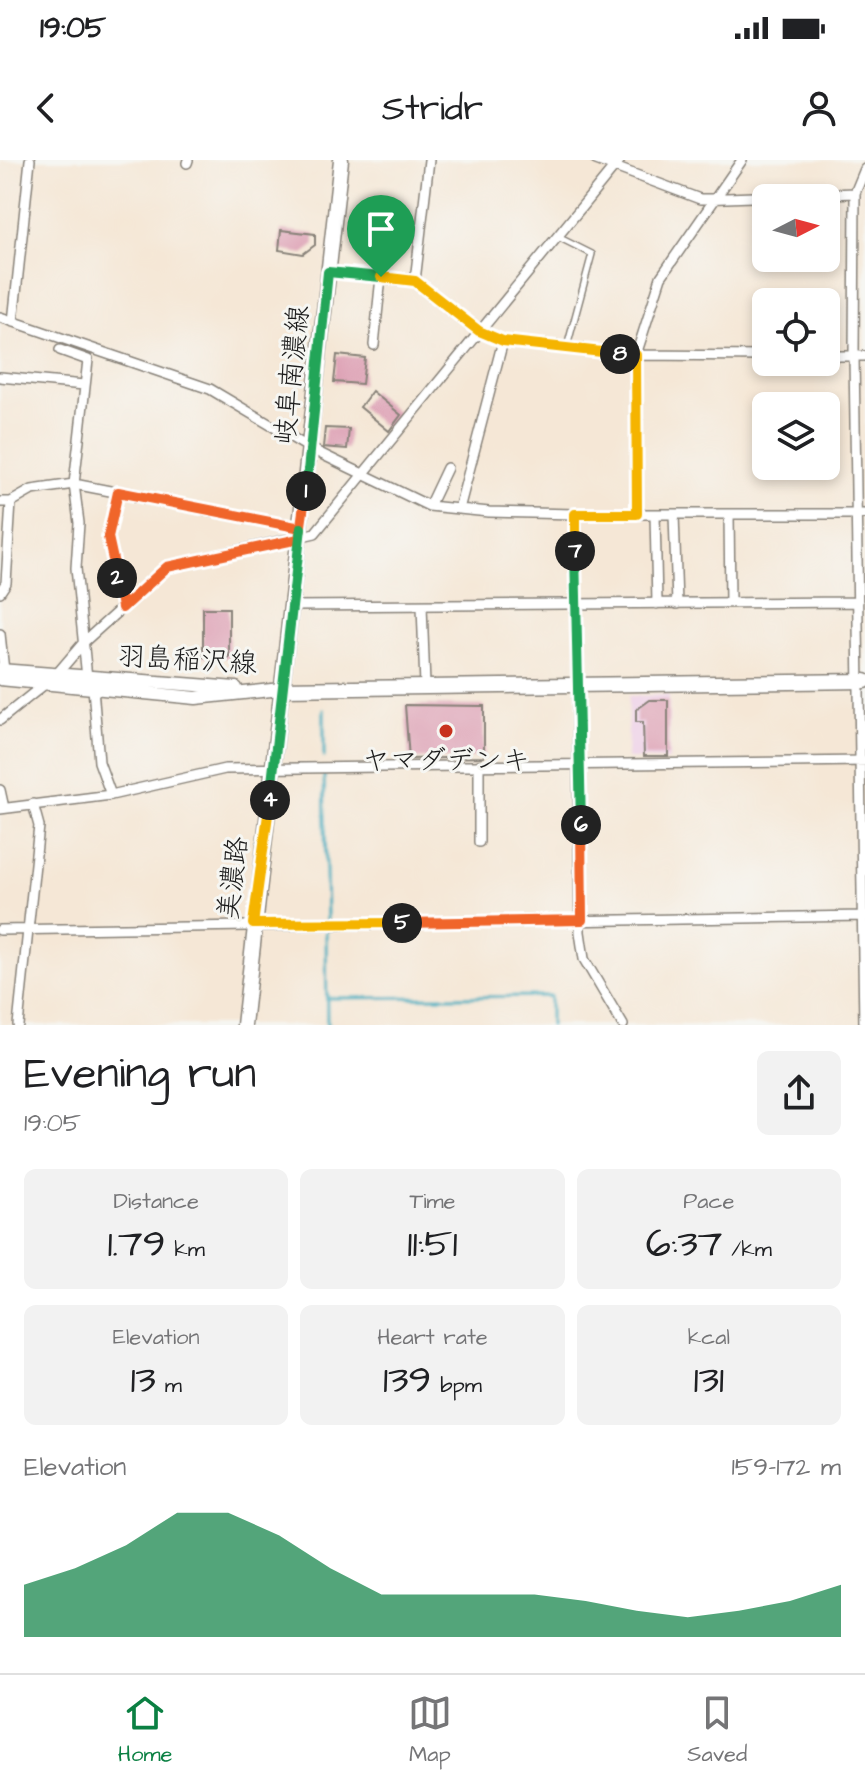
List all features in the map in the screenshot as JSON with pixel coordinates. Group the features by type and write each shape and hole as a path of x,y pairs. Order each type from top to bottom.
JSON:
{"main road":[{"name":"岐阜南濃線","path":"281,689 311,449 341,160"},
{"name":"羽島稲沢線","path":"1,673 90,683 281,689"},
{"path":"281,689 862,681"},
{"name":"美濃路","path":"244,1025 281,689"}],"street":[{"path":"13,322 30,160"},
{"path":"415,281 429,160"},
{"path":"596,160 618,164 700,199 855,193"},
{"path":"637,514 636,355 661,277 742,160"},
{"path":"0,720 51,680 85,641 167,567 315,533 618,164"},
{"path":"864,1025 862,681 858,602 861,514 854,356 855,193 865,169"},
{"path":"328,272 415,281 479,331 503,341 636,355 752,356"},
{"path":"374,345 381,277"},
{"path":"0,317 210,389 311,449 429,506 575,514 861,514"},
{"path":"459,509 503,341"},
{"path":"60,350 88,360 74,484 79,523 76,568 99,762 111,795"},
{"path":"840,356 865,356"},
{"path":"0,377 84,385"},
{"path":"429,506 447,468"},
{"path":"0,592 6,583 5,502 32,490 74,484 300,534"},
{"path":"118,492 108,537 122,608"},
{"path":"575,514 584,959 623,1025"},
{"path":"655,514 657,604"},
{"path":"674,514 677,604"},
{"path":"729,514 730,603"},
{"path":"292,606 858,602"},
{"path":"422,606 425,685"},
{"path":"0,634 1,673"},
{"path":"0,790 2,808 111,795 225,769 580,762 863,761"},
{"path":"479,765 479,842"},
{"path":"18,1025 39,826 33,804"},
{"path":"0,930 865,916"}],"lane":[{"path":"557,236 592,254 567,348"}],"shaded area":[{"path":"669,695 669,760 627,759 629,696"}],"building":[{"path":"281,230 315,234 315,245 303,254 279,250"},
{"path":"337,355 365,358 362,384 334,382"},
{"path":"372,391 401,415 389,431 360,407"},
{"path":"325,428 349,429 347,449 323,447"},
{"path":"203,608 229,608 229,658 203,657"},
{"path":"650,700 668,700 668,756 644,756 643,722 636,722 636,710"},
{"name":"ヤマダデンキ","path":"405,705 484,706 484,757 409,759"}],"waterway":[{"path":"324,710 324,757"},
{"path":"324,773 327,919"},
{"path":"326,929 327,1025"},
{"path":"327,998 550,996 550,1025"}],"place":[{"name":"ヤマダデンキ","path":"446,731"}],"route":[{"path":"381,277 328,272 311,449 301,528 299,539 167,567 122,608 108,537 118,492 301,528 253,924 582,920 575,514 637,514 636,355 503,341 479,331 415,281 381,277"}]}
